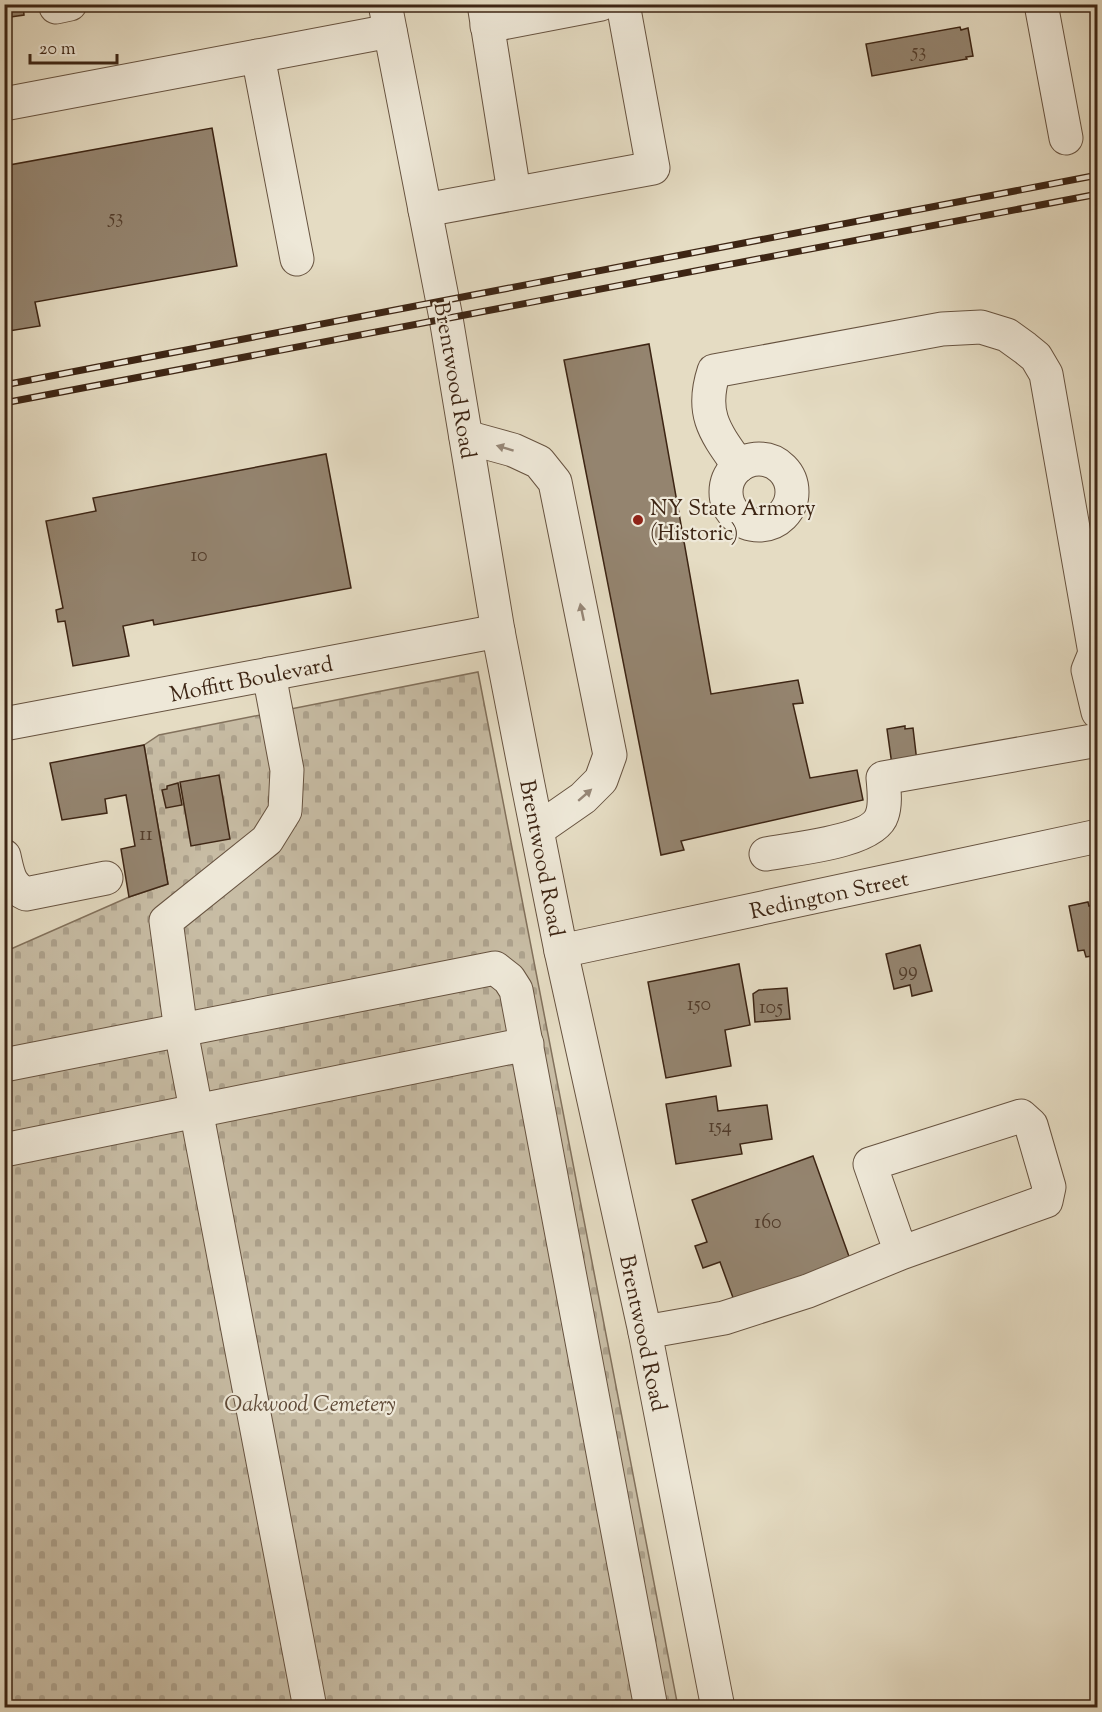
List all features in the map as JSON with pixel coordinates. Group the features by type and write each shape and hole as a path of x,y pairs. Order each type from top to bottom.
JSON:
{"street":[{"path":"514,192 485,16 601,4"},
{"path":"425,210 653,168 623,4"},
{"path":"1041,4 1066,138"},
{"path":"4,104 258,56 388,18"},
{"name":"Brentwood Road","path":"388,18 466,437 498,631 561,951 645,1332 718,1707"},
{"path":"258,56 297,258"},
{"path":"739,466 717,435 708,415 708,401 714,371 942,329 981,327 1007,335 1036,357 1046,374 1096,654 1088,670 1098,712"},
{"path":"466,437 513,450 539,462 555,482 602,706 610,755 602,780 583,798 537,830"},
{"name":"Moffitt Boulevard","path":"4,724 498,631"},
{"path":"269,674 287,770 285,811 267,840 166,921 181,1031 310,1707"},
{"path":"766,854 845,840 874,827 882,817 883,778 1098,740"},
{"name":"Redington Street","path":"561,951 1098,836"},
{"path":"4,856 8,875 15,888 26,894 106,878"},
{"path":"4,1065 495,968 509,979 516,990 527,1044 651,1707"},
{"path":"4,1150 527,1044"},
{"path":"645,1332 724,1318 808,1291 901,1253 1046,1201 1049,1187 1031,1125 1021,1116 870,1164 901,1253"}],"green space":[{"name":"Oakwood Cemetery","path":"478,672 678,1707 5,1707 4,952 129,897 168,884 144,745 159,735"}],"building":[{"path":"4,4 23,4 24,15 4,18"},
{"path":"960,27 961,30 968,28 973,56 872,76 866,44"},
{"path":"212,128 237,266 35,302 40,326 9,331 4,309 4,166"},
{"name":"NY State Armory (Historic)","path":"649,344 711,694 798,680 803,703 793,704 810,778 857,770 863,800 681,841 684,850 661,855 564,360"},
{"path":"326,454 351,588 154,625 153,620 123,626 129,656 73,666 65,621 58,622 56,610 63,608 46,521 96,511 93,498"},
{"path":"905,726 905,729 913,728 917,762 892,765 887,729"},
{"path":"144,745 168,884 129,897 121,849 135,846 126,795 105,799 107,813 62,820 50,763"},
{"path":"219,775 230,839 191,846 180,782"},
{"path":"178,783 182,805 166,808 162,790"},
{"path":"1088,902 1089,906 1098,904 1098,955 1086,957 1084,950 1078,951 1069,906"},
{"path":"920,945 932,991 912,996 910,985 894,989 886,954"},
{"path":"739,964 750,1025 725,1030 731,1066 666,1078 648,982"},
{"path":"787,988 790,1019 755,1022 753,994 759,990"},
{"path":"716,1096 718,1111 767,1105 772,1139 740,1144 742,1154 676,1164 666,1104"},
{"path":"813,1156 851,1262 735,1303 720,1262 703,1268 695,1246 707,1242 692,1200"}],"railway":[{"path":"4,385 1098,175"},
{"path":"4,403 1098,194"}],"place":[{"name":"NY State Armory (Historic)","path":"638,520"}]}
